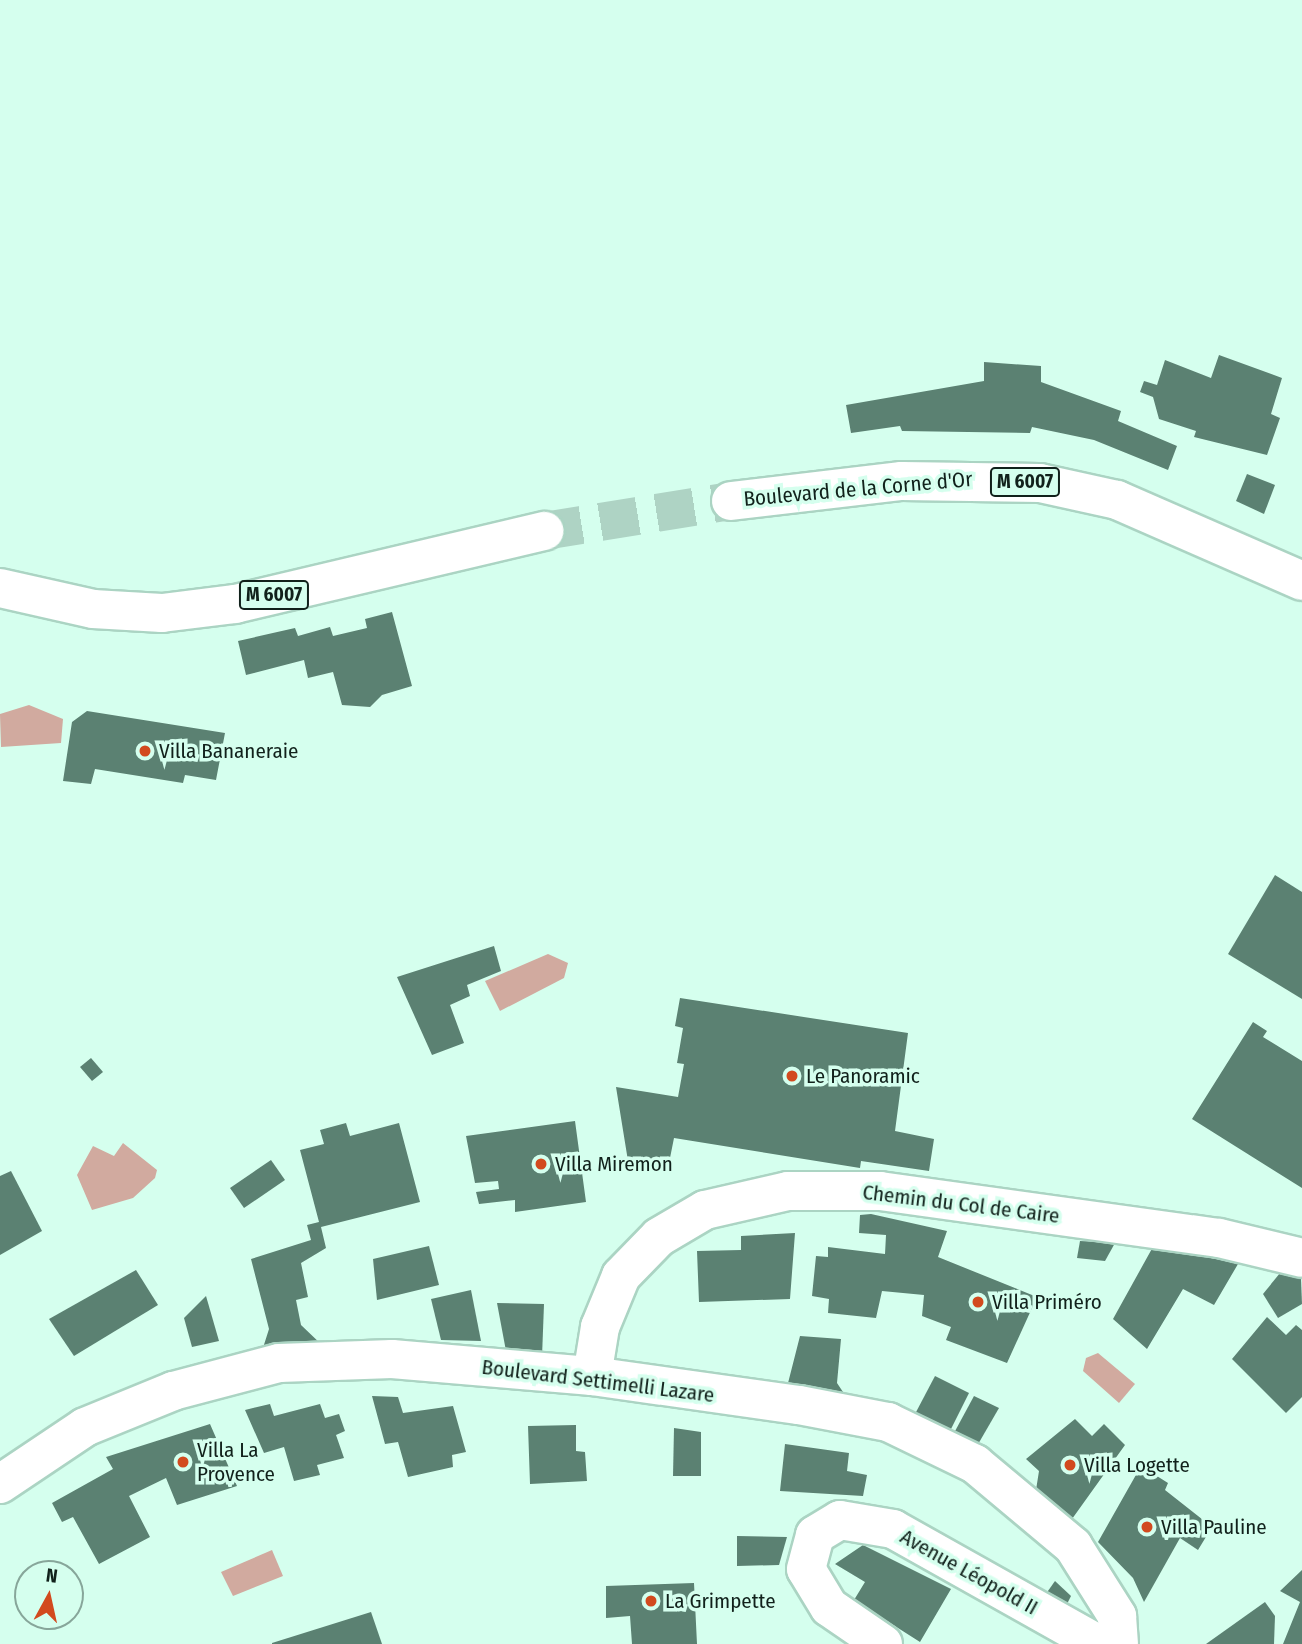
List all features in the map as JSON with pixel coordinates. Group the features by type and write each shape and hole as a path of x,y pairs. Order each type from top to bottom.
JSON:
{"street":[{"name":"Boulevard de la Corne d'Or","path":"731,500 902,481 1040,483 1117,500 1302,581"},
{"name":"M 6007","path":"0,589 93,609 162,613 235,604 544,531"},
{"name":"Chemin du Col de Caire","path":"592,1376 600,1327 621,1276 660,1237 705,1210 788,1191 880,1191 1219,1238 1302,1258"},
{"name":"Boulevard Settimelli Lazare","path":"0,1484 85,1426 173,1391 279,1363 392,1359 592,1376 888,1422 975,1464 1073,1546 1117,1616 1119,1644"},
{"name":"Avenue Léopold II","path":"883,1644 829,1607 806,1569 815,1535 840,1520 893,1529 1098,1644"}],"shaded area":[{"path":"29,705 63,719 61,743 1,747 0,714"},
{"path":"548,954 568,963 564,978 500,1011 485,981"},
{"path":"123,1143 157,1170 155,1178 133,1198 92,1210 77,1175 93,1146 114,1156"},
{"path":"1098,1353 1135,1384 1119,1403 1083,1371 1086,1358"},
{"path":"272,1550 283,1576 233,1596 221,1572"}],"building":[{"path":"1219,355 1282,378 1271,414 1280,418 1267,455 1194,437 1196,431 1159,419 1153,397 1140,392 1144,381 1157,385 1165,360 1211,378"},
{"path":"984,362 1041,366 1041,382 1121,411 1118,421 1177,446 1168,470 1094,440 1032,427 1030,433 902,431 900,426 851,433 846,405 984,381"},
{"path":"1247,474 1275,485 1264,514 1236,501"},
{"path":"392,612 412,686 382,695 370,707 342,705 333,672 308,678 304,660 246,675 238,641 295,628 298,636 330,627 333,636 367,628 365,619"},
{"name":"Villa Bananeraie","path":"87,711 225,733 216,780 185,775 183,783 95,769 91,784 63,781 72,722"},
{"path":"1275,875 1302,892 1302,999 1228,954"},
{"path":"494,946 501,971 467,985 470,996 450,1005 464,1043 432,1055 397,977"},
{"name":"Le Panoramic","path":"680,998 908,1033 895,1131 934,1139 929,1171 861,1161 860,1168 674,1138 668,1168 628,1161 616,1087 678,1097 684,1064 677,1063 683,1028 675,1026"},
{"path":"1253,1022 1267,1031 1263,1037 1302,1061 1302,1188 1192,1119"},
{"path":"91,1058 103,1072 92,1081 80,1067"},
{"name":"Villa Miremon","path":"575,1121 586,1202 515,1212 515,1200 479,1204 476,1192 499,1189 498,1181 475,1183 466,1136"},
{"path":"346,1123 350,1136 399,1123 420,1202 321,1227 326,1248 301,1263 308,1297 296,1300 301,1325 323,1346 262,1351 269,1329 251,1259 311,1240 307,1225 319,1222 300,1150 324,1144 320,1130"},
{"path":"271,1160 285,1180 244,1208 230,1188"},
{"path":"11,1171 42,1231 0,1255 0,1176"},
{"path":"871,1214 947,1231 938,1257 1037,1297 1007,1363 946,1340 951,1327 922,1316 924,1295 882,1291 876,1318 828,1313 829,1299 812,1296 816,1256 828,1257 828,1247 885,1254 886,1235 859,1233 860,1215"},
{"path":"795,1233 790,1299 699,1302 697,1251 741,1250 741,1236"},
{"path":"1080,1241 1115,1243 1105,1261 1077,1258"},
{"path":"1154,1245 1238,1264 1214,1305 1183,1289 1147,1349 1113,1319"},
{"path":"429,1246 439,1285 377,1300 373,1259"},
{"path":"136,1270 158,1305 74,1356 49,1319"},
{"path":"1280,1273 1301,1279 1302,1304 1278,1318 1263,1294"},
{"path":"471,1290 481,1341 441,1340 431,1299"},
{"path":"206,1296 219,1341 192,1347 184,1318"},
{"path":"497,1303 544,1304 542,1357 506,1351"},
{"path":"1267,1317 1286,1335 1296,1325 1302,1330 1302,1397 1286,1413 1232,1359"},
{"path":"800,1336 841,1339 837,1383 845,1395 787,1387"},
{"path":"935,1376 969,1393 950,1431 915,1414"},
{"path":"372,1396 398,1397 403,1413 453,1406 466,1452 452,1455 453,1467 408,1477 398,1442 385,1444"},
{"path":"974,1396 999,1408 977,1446 954,1433"},
{"path":"270,1404 274,1416 320,1404 325,1418 339,1414 345,1431 336,1435 344,1458 317,1465 320,1475 294,1481 284,1447 264,1453 245,1410"},
{"name":"Villa Logette","path":"1075,1419 1092,1436 1104,1424 1125,1445 1072,1519 1036,1490 1039,1471 1026,1459"},
{"path":"210,1424 237,1486 177,1505 166,1478 129,1496 150,1537 99,1564 73,1517 62,1522 52,1503 113,1469 106,1457"},
{"path":"576,1425 576,1451 585,1452 587,1481 530,1484 528,1426"},
{"path":"674,1428 701,1432 701,1476 673,1476"},
{"path":"785,1444 849,1453 847,1471 867,1475 863,1496 780,1491"},
{"name":"Villa Pauline","path":"1141,1466 1168,1483 1165,1490 1212,1527 1198,1550 1180,1538 1144,1602 1133,1578 1098,1542"},
{"path":"737,1536 787,1537 779,1565 737,1566"},
{"path":"863,1545 951,1589 920,1642 854,1600 865,1582 835,1564"},
{"path":"1302,1570 1302,1644 1283,1644 1300,1602 1280,1591"},
{"path":"1055,1581 1071,1596 1064,1610 1043,1598"},
{"name":"La Grimpette","path":"694,1583 697,1644 632,1644 630,1616 606,1618 606,1586"},
{"path":"1265,1602 1275,1616 1274,1644 1206,1644"},
{"path":"371,1612 382,1644 272,1644 272,1643"}],"tunnel":[{"path":"544,531 731,501"}],"place":[{"name":"Villa Bananeraie","path":"145,751"},
{"name":"Le Panoramic","path":"792,1076"},
{"name":"Villa Miremon","path":"541,1164"},
{"name":"Villa Priméro","path":"978,1302"},
{"name":"Villa La Provence","path":"183,1462"},
{"name":"Villa Logette","path":"1070,1465"},
{"name":"Villa Pauline","path":"1147,1527"},
{"name":"La Grimpette","path":"651,1601"}]}
